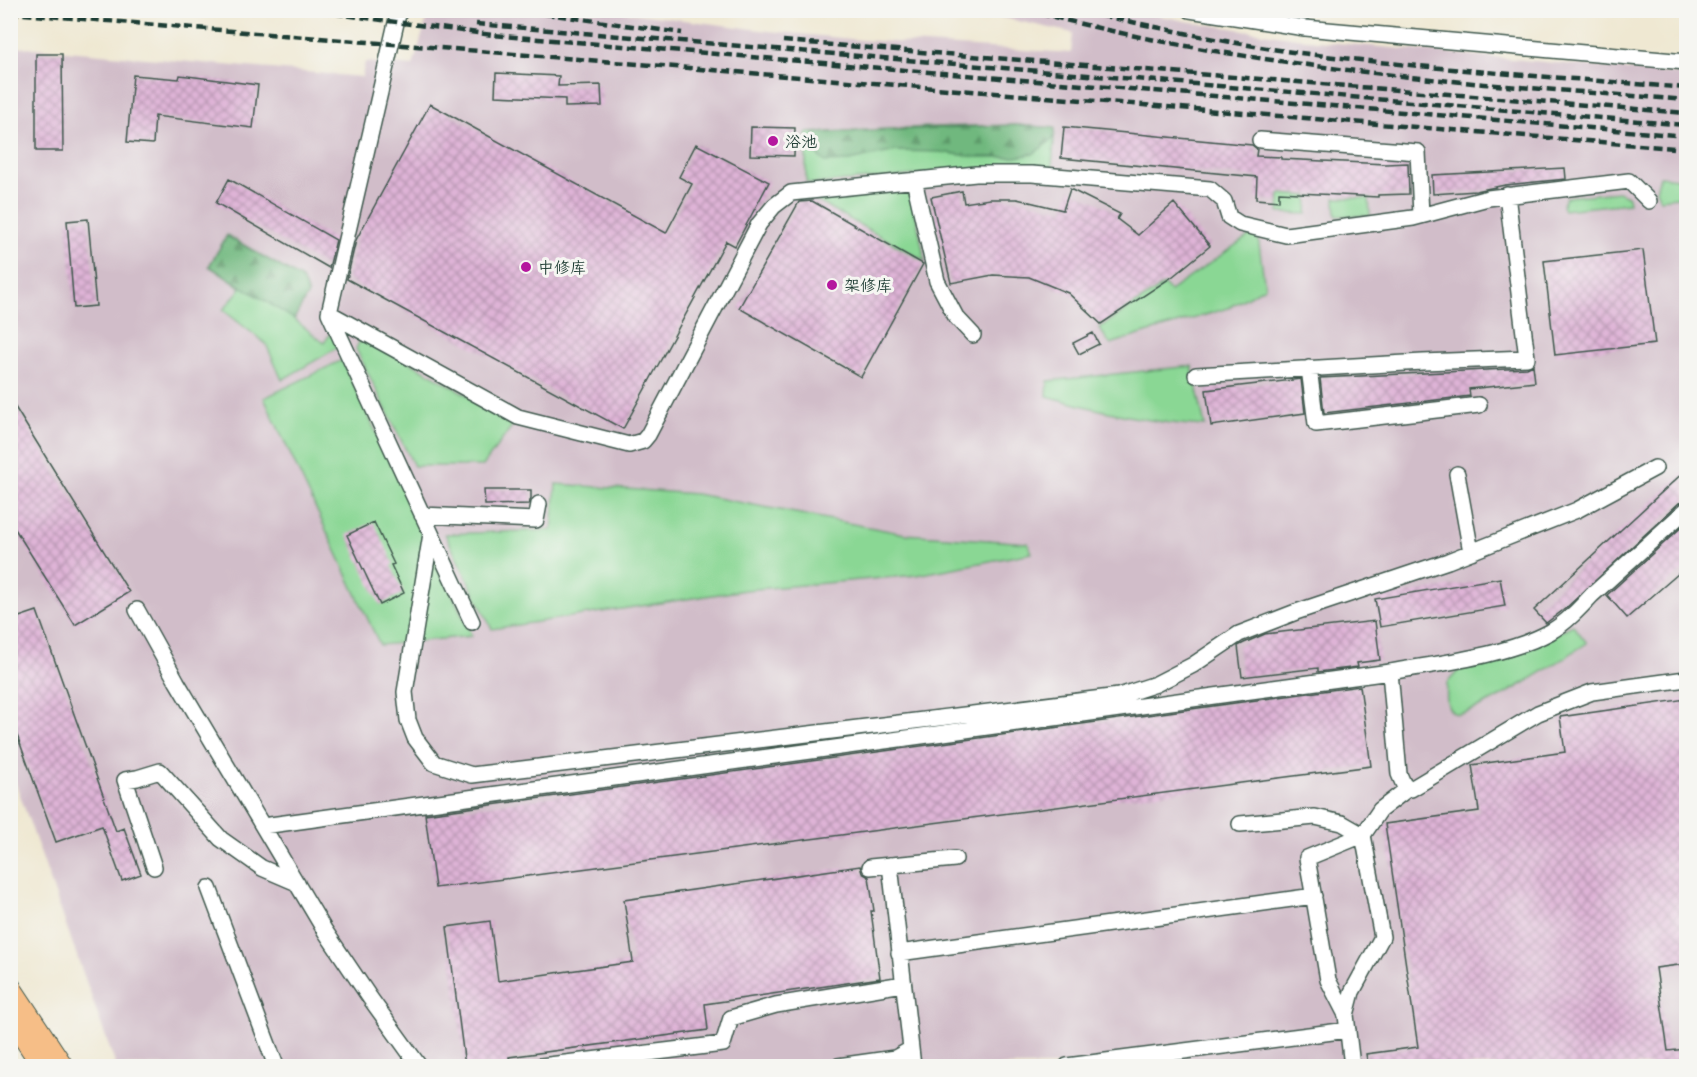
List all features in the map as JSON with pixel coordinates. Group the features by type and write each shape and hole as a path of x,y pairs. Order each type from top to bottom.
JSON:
{"main road":[{"path":"10,986 63,1066"},
{"path":"10,1017 42,1066"}],"street":[{"path":"399,10 329,313 472,622"},
{"path":"1190,10 1305,28 1686,62"},
{"path":"1260,140 1418,152 1421,215"},
{"path":"329,313 518,417 629,445 643,441 648,435 759,224 774,206 791,193 976,174 1032,174 1210,189 1224,201 1229,217 1240,224 1286,236 1421,215 1488,198 1629,181 1648,201"},
{"path":"914,180 937,281 956,317 973,335"},
{"path":"1196,375 1527,358 1507,195"},
{"path":"1309,368 1316,424 1479,405"},
{"path":"431,534 405,692 408,720 415,738 434,763 472,775 1119,696 1156,684 1193,665 1239,634 1471,552 1577,510 1655,468"},
{"path":"1457,474 1471,552"},
{"path":"422,515 536,520 539,504"},
{"path":"263,826 1390,672 1475,657 1515,646 1551,632 1580,609 1592,595 1686,510"},
{"path":"137,610 177,682 326,931 363,988 419,1066"},
{"path":"1347,1023 1328,980 1307,858 1363,835 1380,810 1406,790 1399,774 1390,672"},
{"path":"1411,789 1538,713 1592,692 1686,679"},
{"path":"154,867 125,780 160,771 221,839 262,868 297,882"},
{"path":"1240,824 1315,818 1342,823 1363,835 1382,937 1352,992 1347,1023 1352,1066"},
{"path":"870,867 955,859"},
{"path":"890,865 913,1066"},
{"path":"209,888 276,1066"},
{"path":"899,953 1314,896"},
{"path":"541,1066 606,1062 723,1044 731,1018 776,1005 903,984"},
{"path":"1067,1066 1347,1023"},
{"path":"838,1066 895,1058 911,1049"}],"shaded area":[{"path":"1134,10 1185,21 1316,41 1686,75 1686,1066 116,1066 11,770 10,46 362,77 365,62 413,66 429,11 615,11 768,31 861,40 1071,53 1073,33 971,11"}],"green space":[{"path":"1016,125 1055,128 1052,167 996,168 812,184 806,182 806,133"},
{"path":"1016,125 1055,128 1054,138 1033,154 1016,157 976,157 940,152 896,151 849,161 825,162 814,152 814,133"},
{"path":"1660,176 1686,179 1686,196 1660,199 1656,190"},
{"path":"906,187 911,191 925,261 815,200 818,197"},
{"path":"1618,192 1628,196 1629,203 1564,210 1562,206 1566,197"},
{"path":"1280,194 1308,196 1307,214 1279,213"},
{"path":"1335,198 1369,198 1370,216 1336,216"},
{"path":"227,235 302,279 308,294 294,319 324,343 332,331 337,348 282,380 266,344 223,310 241,288 209,266"},
{"path":"1250,235 1258,237 1265,287 1228,308 1110,344 1099,328 1164,285 1170,291"},
{"path":"227,236 302,279 308,294 294,319 209,266"},
{"path":"362,335 515,422 483,466 414,466 356,349"},
{"path":"342,360 472,636 380,645 264,398"},
{"path":"1192,366 1205,426 1125,416 1047,396 1048,381"},
{"path":"556,484 696,494 905,534 1028,543 1032,553 917,575 745,590 492,629 445,534 552,530"},
{"path":"1573,625 1587,643 1498,698 1464,713 1451,711 1447,699 1447,683 1458,671 1522,650"}],"building":[{"path":"36,54 62,54 63,151 36,151"},
{"path":"496,73 559,76 558,86 601,85 602,106 565,107 565,99 495,96"},
{"path":"133,75 179,79 180,75 258,85 253,128 155,116 153,144 127,142"},
{"name":"中修库","path":"430,104 666,233 692,184 679,177 696,144 769,182 735,246 726,241 623,429 347,279 356,240"},
{"name":"浴池","path":"751,127 795,128 794,156 750,155"},
{"path":"1064,127 1252,145 1257,149 1256,156 1281,157 1281,159 1408,163 1409,194 1378,195 1378,197 1279,192 1279,201 1256,199 1257,177 1061,158"},
{"path":"1565,168 1566,179 1505,185 1476,191 1433,194 1432,175"},
{"path":"229,179 336,240 329,268 216,203"},
{"path":"1070,189 1120,214 1117,219 1138,235 1174,203 1210,246 1172,277 1101,324 1068,293 1029,277 993,275 951,283 931,197 962,191 964,203 990,199 1017,199 1063,210"},
{"name":"架修库","path":"812,201 923,264 861,377 739,308 799,202"},
{"path":"88,219 96,306 74,308 67,221"},
{"path":"1643,250 1655,344 1555,355 1544,261"},
{"path":"1093,333 1099,344 1079,354 1073,343"},
{"path":"1533,365 1535,382 1469,389 1470,396 1324,413 1320,378 1527,368"},
{"path":"1301,379 1305,413 1211,426 1206,390"},
{"path":"10,399 129,592 75,625 10,521"},
{"path":"1686,470 1686,501 1679,503 1566,608 1546,623 1534,610"},
{"path":"484,490 531,490 531,498 529,504 485,505"},
{"path":"374,522 394,564 391,565 404,593 380,605 347,535"},
{"path":"1686,523 1686,567 1627,618 1607,595"},
{"path":"1500,578 1505,606 1380,627 1375,599"},
{"path":"37,611 116,831 124,828 141,874 122,881 102,826 56,842 10,716 10,620"},
{"path":"1375,621 1380,660 1357,663 1358,667 1318,672 1318,668 1242,677 1238,646 1265,634"},
{"path":"1360,686 1371,766 435,888 425,814"},
{"path":"1686,699 1686,964 1656,968 1668,1051 1686,1049 1686,1066 1368,1066 1366,1054 1418,1047 1385,824 1479,811 1472,765 1565,752 1560,717"},
{"path":"860,866 862,873 869,877 880,978 705,1004 708,1030 509,1057 510,1066 465,1066 447,927 490,921 498,981 633,962 624,900"}],"railway":[{"path":"308,10 492,35 1686,136"},
{"path":"518,10 682,33"},
{"path":"1027,10 1190,47 1272,60 1437,80 1686,100"},
{"path":"1075,10 1293,52 1441,68 1686,88"},
{"path":"10,13 1686,149"},
{"path":"476,24 1686,125"},
{"path":"783,41 1686,113"}],"place":[{"name":"浴池","path":"773,141"},
{"name":"中修库","path":"526,267"},
{"name":"架修库","path":"832,285"}]}
